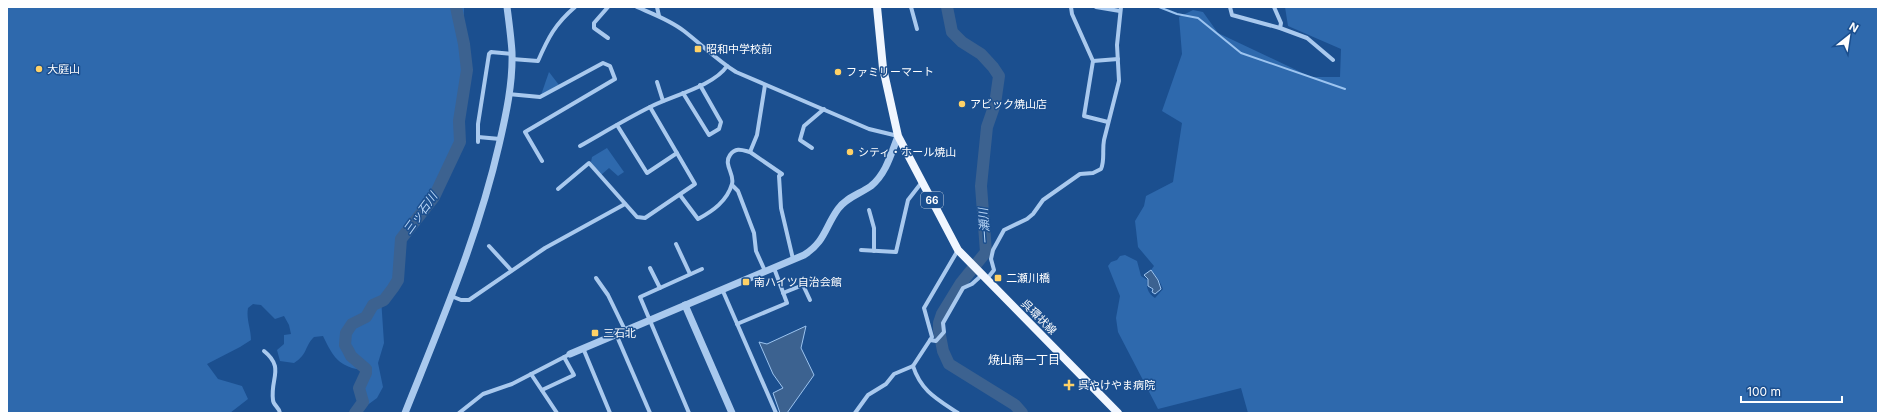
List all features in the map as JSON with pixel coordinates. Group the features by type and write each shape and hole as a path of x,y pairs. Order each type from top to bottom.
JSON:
{"main road":[{"name":"呉環状線","path":"877,7 883,68 898,136 958,250 1118,413"}],"street":[{"path":"406,413 477,226 500,139 508,94 512,56 507,7"},
{"path":"500,139 478,139 489,54 491,52 538,61 550,34 562,18 575,7"},
{"path":"608,7 594,23 594,28 608,38"},
{"path":"459,413 483,394 512,384 567,355 685,304 774,268 815,248 822,240 838,209 846,201 870,187 878,180 886,169 898,136 869,129 765,85 727,66 684,32 659,16 637,7"},
{"path":"657,7 659,16"},
{"path":"911,7 917,29"},
{"path":"1071,7 1072,14 1093,60 1084,116 1108,122"},
{"path":"930,340 936,341 944,332 944,323 963,288 994,270 991,259 993,250 1004,230 1026,219 1043,200 1080,174 1093,173 1101,170 1104,162 1102,150 1119,81 1118,59 1120,9 1096,7"},
{"path":"1230,7 1232,15 1280,28 1308,38 1332,60"},
{"path":"1274,7 1281,24 1280,28"},
{"path":"1093,60 1118,59"},
{"path":"508,94 540,97 603,63 610,66 615,79 525,132 542,161"},
{"path":"580,146 650,107 683,94 722,74 727,66"},
{"path":"657,82 663,101"},
{"path":"683,94 708,135 719,130 721,122 700,85"},
{"path":"750,152 756,134 765,85"},
{"path":"558,188 589,163 637,217 645,218 695,184 650,107"},
{"path":"812,148 800,140 804,126 824,109"},
{"path":"617,125 647,173 677,153"},
{"path":"680,195 698,219 714,210 722,202 732,185 733,180 728,165 728,158 738,149 750,152 782,174 779,176 780,208 794,259"},
{"path":"862,250 896,252 908,200 922,182"},
{"path":"732,185 738,191 754,232 756,251 765,271"},
{"path":"451,296 461,300 469,300 545,248 625,204"},
{"path":"869,210 874,228 874,251"},
{"path":"676,244 690,274"},
{"path":"490,246 511,270"},
{"path":"855,413 868,395 886,384 894,374 913,366 930,340 932,336 931,328 925,316 924,308 958,250"},
{"path":"650,268 660,288"},
{"path":"737,324 787,303 774,268"},
{"path":"689,413 640,297 702,269"},
{"path":"596,278 608,295 625,330"},
{"path":"783,293 803,285 810,300"},
{"path":"722,289 775,412 769,413"},
{"path":"685,304 732,413"},
{"path":"616,334 650,413"},
{"path":"583,348 610,413"},
{"path":"264,351 274,360 276,368 272,400 280,413"},
{"path":"542,390 574,374 567,355"},
{"path":"913,366 917,380 928,393 958,413"},
{"path":"531,374 557,413"}],"shaded area":[{"path":"7,7 464,7 463,84 457,145 432,195 414,219 401,230 395,277 381,298 384,343 378,363 383,387 377,398 362,409 364,397 362,387 367,372 341,363 331,352 323,336 314,337 302,357 294,363 280,361 277,350 284,344 284,335 291,334 289,325 284,316 275,319 261,305 253,304 248,308 251,340 207,364 218,379 242,386 248,399 230,413 7,413"},
{"path":"1285,7 1878,7 1878,413 1248,413 1241,388 1158,409 1118,332 1116,318 1120,296 1108,266 1120,256 1125,255 1137,261 1141,276 1147,280 1148,290 1155,298 1163,289 1159,280 1151,270 1154,266 1138,247 1135,221 1144,206 1146,196 1173,182 1182,123 1162,111 1182,54 1179,17 1193,10 1203,12 1218,33 1311,77 1340,77 1341,49 1288,26"},
{"path":"549,72 559,85 541,95"},
{"path":"607,148 624,172 618,176 609,168 601,175 591,162 592,157"},
{"path":"1151,270 1158,280 1161,289 1155,294 1152,292 1153,289 1148,286 1148,279 1144,275"},
{"path":"806,326 801,348 814,375 787,413 780,413 773,393 783,388 773,374 759,342 767,344"}],"waterway":[{"name":"三ッ石川","path":"355,413 363,402 359,388 366,373 366,369 351,356 345,345 346,333 352,324 366,317 373,305 384,300 398,280 401,239 434,197 460,142 459,121 467,70 464,44 456,7"},
{"name":"一瀬川","path":"947,7 952,32 962,42 981,54 999,76 995,104 987,127 981,186 986,252 961,283 942,314 939,323 939,330 943,351 949,364 1015,405 1022,413"},
{"path":"1159,7 1177,14 1198,18 1241,53 1345,89"}],"place":[{"name":"昭和中学校前","path":"698,49"},
{"name":"大庭山","path":"39,69"},
{"name":"ファミリーマート","path":"838,72"},
{"name":"アビック焼山店","path":"962,104"},
{"name":"シティ・ホール焼山","path":"850,152"},
{"name":"二瀬川橋","path":"998,278"},
{"name":"南ハイツ自治会館","path":"746,282"},
{"name":"三石北","path":"595,333"},
{"name":"呉やけやま病院","path":"1069,385"}],"district":[{"name":"焼山南一丁目","path":"1024,359"}]}
